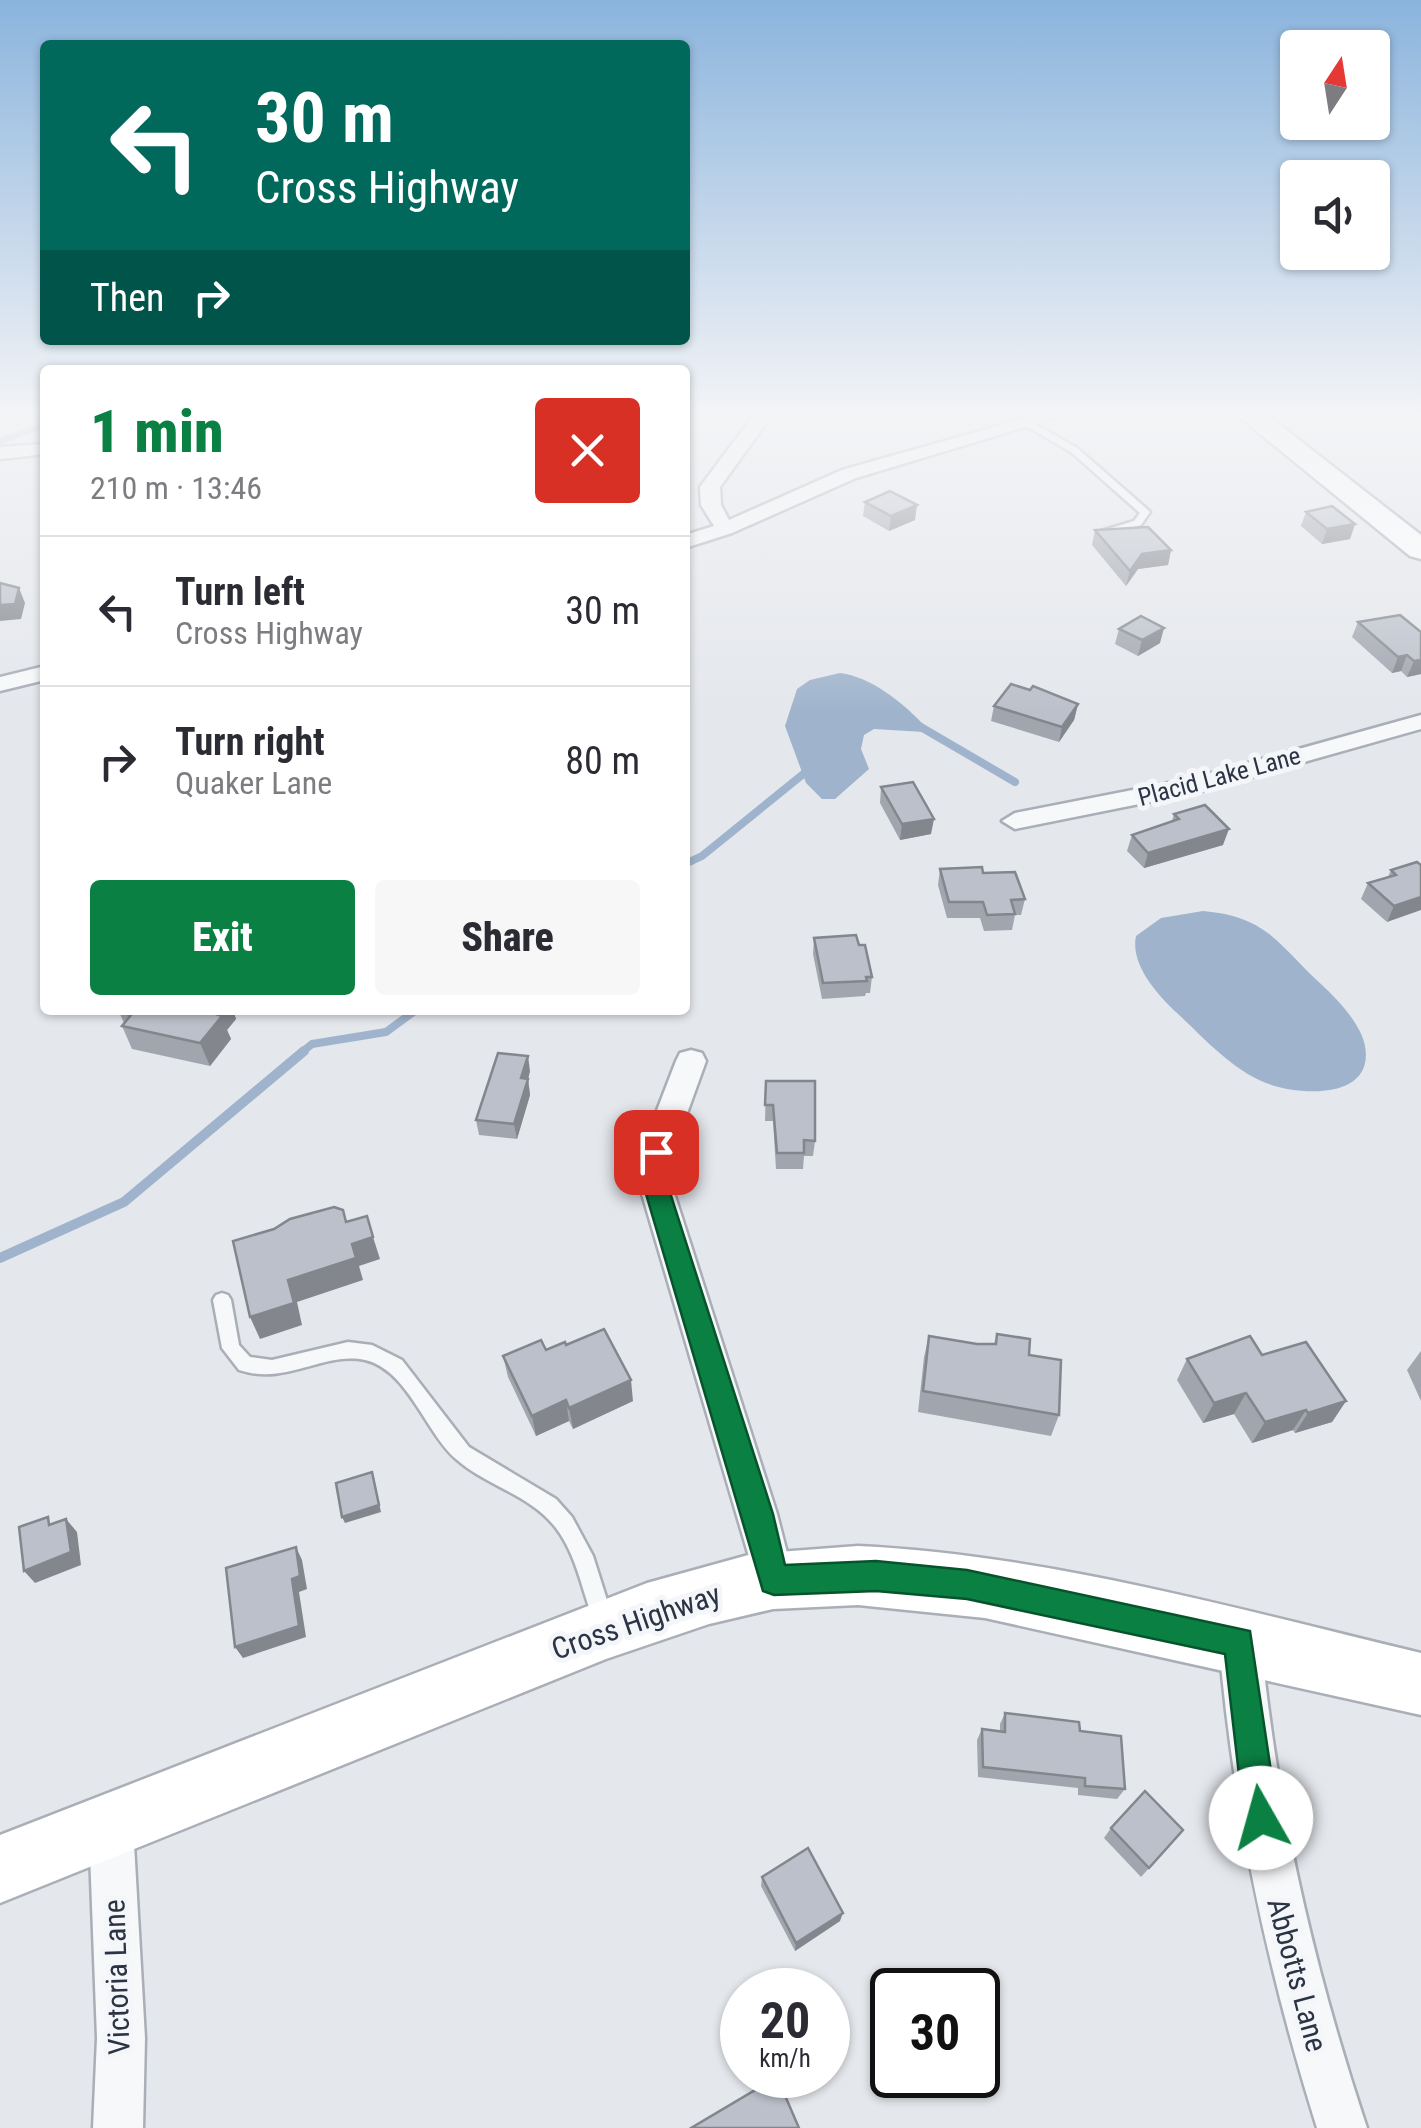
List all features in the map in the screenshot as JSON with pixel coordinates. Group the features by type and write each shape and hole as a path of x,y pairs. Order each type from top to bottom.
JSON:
{"street":[{"path":"716,514 725,529"},
{"path":"690,540 758,514"},
{"path":"1376,514 1421,550"},
{"path":"0,684 40,674"},
{"name":"Placid Lake Lane","path":"1015,821 1217,780 1357,736 1421,722"},
{"path":"691,1062 656,1152 653,1177 758,1514 774,1580"},
{"name":"Cross Highway","path":"0,1869 606,1628 704,1596 774,1580 876,1576 967,1584 1421,1684"},
{"name":"Abbotts Lane","path":"1240,1642 1266,1854 1291,1967 1342,2128"},
{"name":"Victoria Lane","path":"111,1826 121,2038 118,2128"}],"lane":[{"path":"1104,533 1138,523 1144,514"},
{"path":"222,1300 230,1348 245,1364 272,1368 348,1350 372,1353 396,1366 462,1453 549,1505 566,1524 583,1556 606,1628"}],"water":[{"path":"840,673 886,692 925,726 924,732 874,729 864,735 861,749 869,769 835,799 822,799 806,783 785,726 797,689 810,680"},
{"path":"1203,911 1243,919 1271,935 1335,998 1363,1038 1365,1064 1358,1076 1332,1090 1297,1090 1266,1083 1230,1061 1162,997 1141,968 1136,936 1161,918"}],"building":[{"path":"1309,514 1343,514 1355,524 1327,529"},
{"path":"1148,527 1171,550 1142,554 1130,571 1095,530"},
{"path":"0,583 19,588 15,604 0,605"},
{"path":"1400,615 1421,632 1421,660 1414,661 1407,655 1398,657 1358,622"},
{"path":"1141,616 1164,628 1142,640 1119,629"},
{"path":"1011,684 1030,690 1033,686 1078,704 1062,727 994,706"},
{"path":"913,782 934,819 902,824 881,787"},
{"path":"1205,805 1229,829 1148,853 1132,835 1179,819 1174,814"},
{"path":"1417,862 1421,865 1421,897 1394,906 1368,883 1396,875 1391,870"},
{"path":"982,867 983,873 1015,872 1025,899 1011,900 1015,914 987,915 983,902 949,902 940,869"},
{"path":"856,935 859,945 865,945 872,977 866,977 867,981 823,983 814,938"},
{"path":"131,1015 222,1016 200,1043 122,1026"},
{"path":"498,1053 528,1056 521,1078 528,1079 514,1124 476,1120"},
{"path":"766,1081 815,1081 815,1141 804,1140 804,1153 777,1153 773,1105 765,1105"},
{"path":"334,1207 343,1210 346,1222 367,1216 373,1237 352,1244 356,1258 288,1280 294,1303 250,1317 233,1241"},
{"path":"604,1329 631,1380 569,1408 566,1400 532,1416 503,1356 541,1340 546,1350 565,1342 566,1345"},
{"path":"997,1334 1030,1339 1029,1355 1061,1360 1059,1415 923,1391 929,1336 996,1344"},
{"path":"1250,1336 1262,1355 1306,1342 1346,1401 1265,1422 1246,1393 1214,1403 1187,1359"},
{"path":"372,1472 379,1505 342,1517 336,1483"},
{"path":"48,1517 49,1525 66,1519 71,1552 24,1571 19,1527"},
{"path":"296,1547 300,1576 292,1579 299,1626 235,1647 226,1568"},
{"path":"1005,1713 1079,1722 1080,1731 1121,1736 1125,1789 1085,1786 1085,1778 983,1767 982,1729 1005,1732"},
{"path":"1145,1791 1183,1830 1149,1868 1111,1828"},
{"path":"808,1848 843,1913 796,1943 762,1877"},
{"path":"742,2098 786,2098 799,2128 691,2128"}],"waterway":[{"path":"914,723 1015,782"},
{"path":"690,862 812,767"},
{"path":"301,1053 312,1044 386,1032 409,1015"},
{"path":"0,1258 124,1202 304,1051"}],"route":[{"path":"656,1152 653,1177 758,1514 774,1580 876,1576 967,1584 1240,1642 1261,1818"}]}
